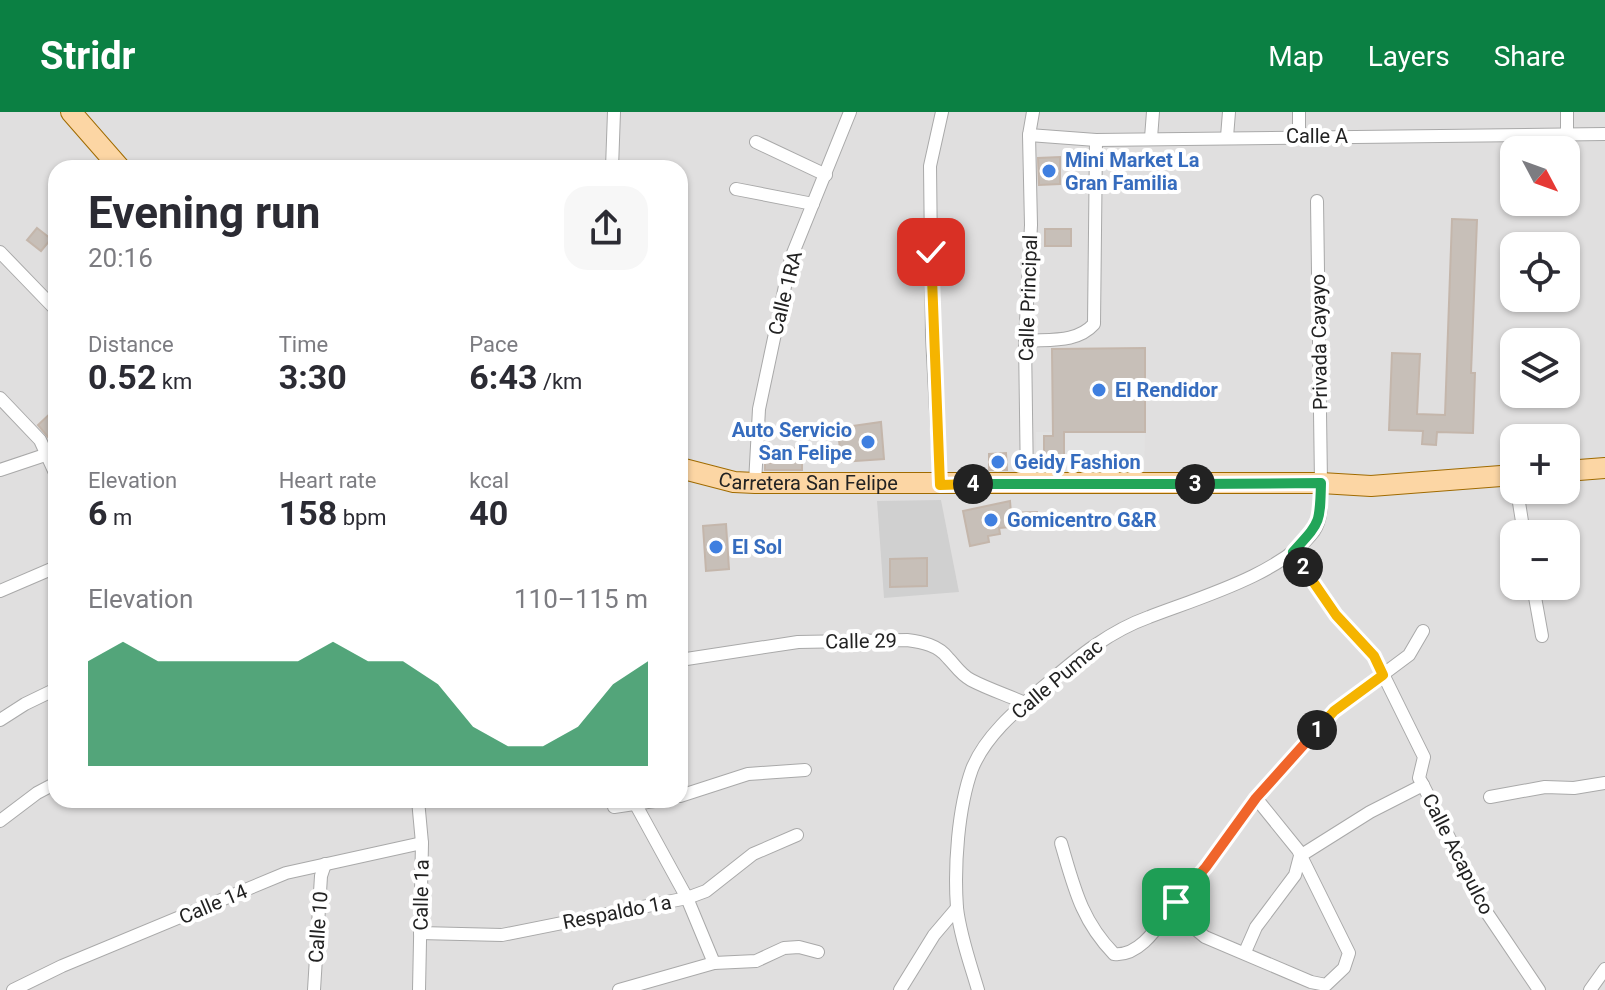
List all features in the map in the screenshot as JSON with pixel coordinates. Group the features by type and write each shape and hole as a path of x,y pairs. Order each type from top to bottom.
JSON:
{"main road":[{"path":"71,112 113,160"},
{"path":"1580,470 1605,468"},
{"name":"Carretera San Felipe","path":"688,470 755,483 940,485 1321,483 1371,486 1500,476"}],"street":[{"path":"612,160 614,112"},
{"name":"Calle 1RA","path":"755,483 759,409 791,258 850,112"},
{"path":"940,485 932,337 930,166 942,112"},
{"name":"Calle Principal","path":"1027,484 1025,341 1031,225 1029,135 1033,112"},
{"path":"1151,138 1153,112"},
{"path":"1227,137 1229,112"},
{"path":"1299,112 1299,136"},
{"path":"1567,112 1567,135"},
{"name":"Calle A","path":"1029,135 1096,140 1605,134"},
{"path":"1025,341 1084,335 1094,324 1096,140"},
{"path":"756,142 826,175"},
{"path":"736,189 813,204"},
{"name":"Privada Cayayo","path":"1317,201 1321,483"},
{"path":"0,252 48,302"},
{"path":"0,398 48,448"},
{"path":"0,470 48,453"},
{"name":"Calle Pumac","path":"978,990 957,908 960,824 973,768 991,739 1025,703 1115,631 1228,588 1293,552 1315,530 1320,514 1321,483"},
{"name":"Calle Acapulco","path":"1293,552 1336,615 1374,656 1424,757 1419,778 1485,910 1539,990"},
{"path":"0,591 48,570"},
{"path":"1536,600 1542,636"},
{"path":"1061,843 1081,911 1097,936 1114,954 1123,955 1140,946 1206,867 1256,798 1334,711 1409,655 1423,631"},
{"name":"Calle 29","path":"688,659 798,642 907,640 936,648 970,679 1025,703"},
{"path":"0,720 48,693"},
{"path":"688,793 748,774 805,770"},
{"path":"1490,797 1545,787 1574,788 1605,783"},
{"path":"1245,952 1256,927 1295,875 1300,856 1370,812 1423,785"},
{"path":"0,821 48,787"},
{"path":"1176,902 1175,912 1205,937 1311,982 1326,985 1344,968 1349,953 1300,856 1256,798"},
{"name":"Calle 1a","path":"419,808 422,843 419,990"},
{"path":"638,808 687,898 714,963"},
{"name":"Respaldo 1a","path":"420,933 502,935 687,898 706,891 753,854 797,835"},
{"name":"Calle 14","path":"13,990 62,966 286,873 422,843"},
{"name":"Calle 10","path":"314,990 321,876 325,864"},
{"path":"900,990 934,935 957,908"},
{"path":"619,990 714,963 756,961 784,948 799,947 818,952"},
{"path":"1590,990 1605,969"}],"shaded area":[{"path":"0,112 1605,112 1605,990 0,990"},
{"path":"1036,432 1145,432 1144,473 1036,473"},
{"path":"941,500 959,592 884,598 877,501"}],"building":[{"name":"Mini Market La Gran Familia","path":"1060,157 1060,184 1039,185 1038,158"},
{"path":"1452,219 1477,220 1471,373 1475,373 1473,433 1437,432 1436,445 1422,444 1423,431 1389,430 1392,353 1420,354 1417,414 1445,415"},
{"path":"37,228 48,237 48,243 41,251 27,240"},
{"path":"1045,229 1071,229 1071,246 1045,246"},
{"name":"El Rendidor","path":"1145,348 1145,432 1064,432 1064,470 1044,470 1044,436 1053,436 1052,349"},
{"path":"48,416 48,437 38,425"},
{"name":"Auto Servicio San Felipe","path":"881,422 884,459 841,462 838,428"},
{"path":"783,446 802,450 802,470 765,470 765,463 781,463"},
{"name":"Geidy Fashion","path":"1006,453 1007,470 989,470 989,454"},
{"path":"1010,501 1011,513 1037,512 1038,525 999,528 1000,534 988,536 989,542 970,546 963,511"},
{"name":"El Sol","path":"726,524 729,569 706,571 703,526"},
{"path":"927,558 927,586 890,587 890,559"}],"place":[{"name":"Mini Market La Gran Familia","path":"1049,171"},
{"name":"El Rendidor","path":"1099,390"},
{"name":"Auto Servicio San Felipe","path":"868,442"},
{"name":"Geidy Fashion","path":"998,462"},
{"name":"Gomicentro G&R","path":"991,520"},
{"name":"El Sol","path":"716,547"}],"route":[{"path":"931,252 940,485 1321,483 1320,514 1315,530 1293,552 1336,615 1374,656 1383,675 1334,711 1256,798 1206,867 1176,902"}]}
